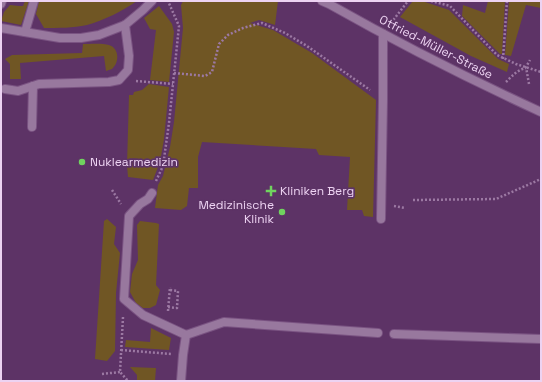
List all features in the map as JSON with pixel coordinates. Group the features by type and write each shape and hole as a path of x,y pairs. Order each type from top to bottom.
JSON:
{"street":[{"path":"25,32 34,1"},
{"path":"1,28 60,38 81,38 99,35 125,25 152,1"},
{"name":"Otfried-Müller-Straße","path":"322,1 383,34 541,112"},
{"path":"5,89 18,91 39,84 109,82 119,80 128,70 129,56 125,25"},
{"path":"381,219 383,34"},
{"path":"32,127 34,86"},
{"path":"152,193 148,199 140,204 130,216 124,299 142,315 186,335 224,322 378,333"},
{"path":"394,334 541,339"},
{"path":"181,381 186,335"}],"path":[{"path":"152,193 163,166 179,26 168,1"},
{"path":"383,34 408,1"},
{"path":"431,1 450,6 497,55 504,59 541,72"},
{"path":"504,59 507,1"},
{"path":"174,73 205,76 212,72 219,44 228,35 243,28 262,23 285,33 307,46 383,99"},
{"path":"529,84 526,67 530,60"},
{"path":"501,93 505,84 512,75 520,69 526,67"},
{"path":"146,82 173,84"},
{"path":"413,200 496,199 541,179"},
{"path":"168,307 177,308 178,291 170,288 169,301"},
{"path":"124,299 120,372 128,381"},
{"path":"121,350 183,355"},
{"path":"102,374 120,372"}],"shaded area":[{"path":"25,1 29,1 21,25 1,21 4,12 10,5 23,6"},
{"path":"39,1 137,1 113,15 87,25 44,28 36,14"},
{"path":"183,1 278,1 275,25 259,20 250,23 273,30 312,53 376,100 373,217 364,216 362,210 347,210 350,157 319,155 316,149 202,142 198,157 198,188 189,188 187,206 181,210 155,208 158,185 163,176 174,122 183,28 181,5"},
{"path":"413,1 422,1 449,10 498,59 509,64 507,72 471,56 400,17"},
{"path":"488,1 505,1 502,54 500,54 462,16 463,5 485,13"},
{"path":"509,1 541,1 541,8 526,5 511,56 505,55"},
{"path":"159,6 172,24 174,32 169,82 150,80 156,30 150,29 144,18"},
{"path":"83,44 103,44 109,45 115,49 117,59 115,66 106,71 104,56 20,63 21,79 10,79 10,64 5,59 12,55 82,53"},
{"path":"149,84 169,87 164,139 160,162 153,180 128,177 127,165 129,95 133,95 134,92 142,90"},
{"path":"107,219 116,227 114,244 120,253 116,293 115,351 107,361 95,359 104,221"},
{"path":"140,221 159,224 156,285 160,290 156,305 150,308 143,308 136,303 130,292 132,274 138,260 137,225"},
{"path":"151,328 171,338 169,350 125,347 126,340 150,342"},
{"path":"130,367 156,368 155,381 137,381 137,375"}],"place":[{"name":"Nuklearmedizin","path":"82,162"},
{"name":"Kliniken Berg","path":"271,191"},
{"name":"Medizinische Klinik","path":"282,212"}]}
